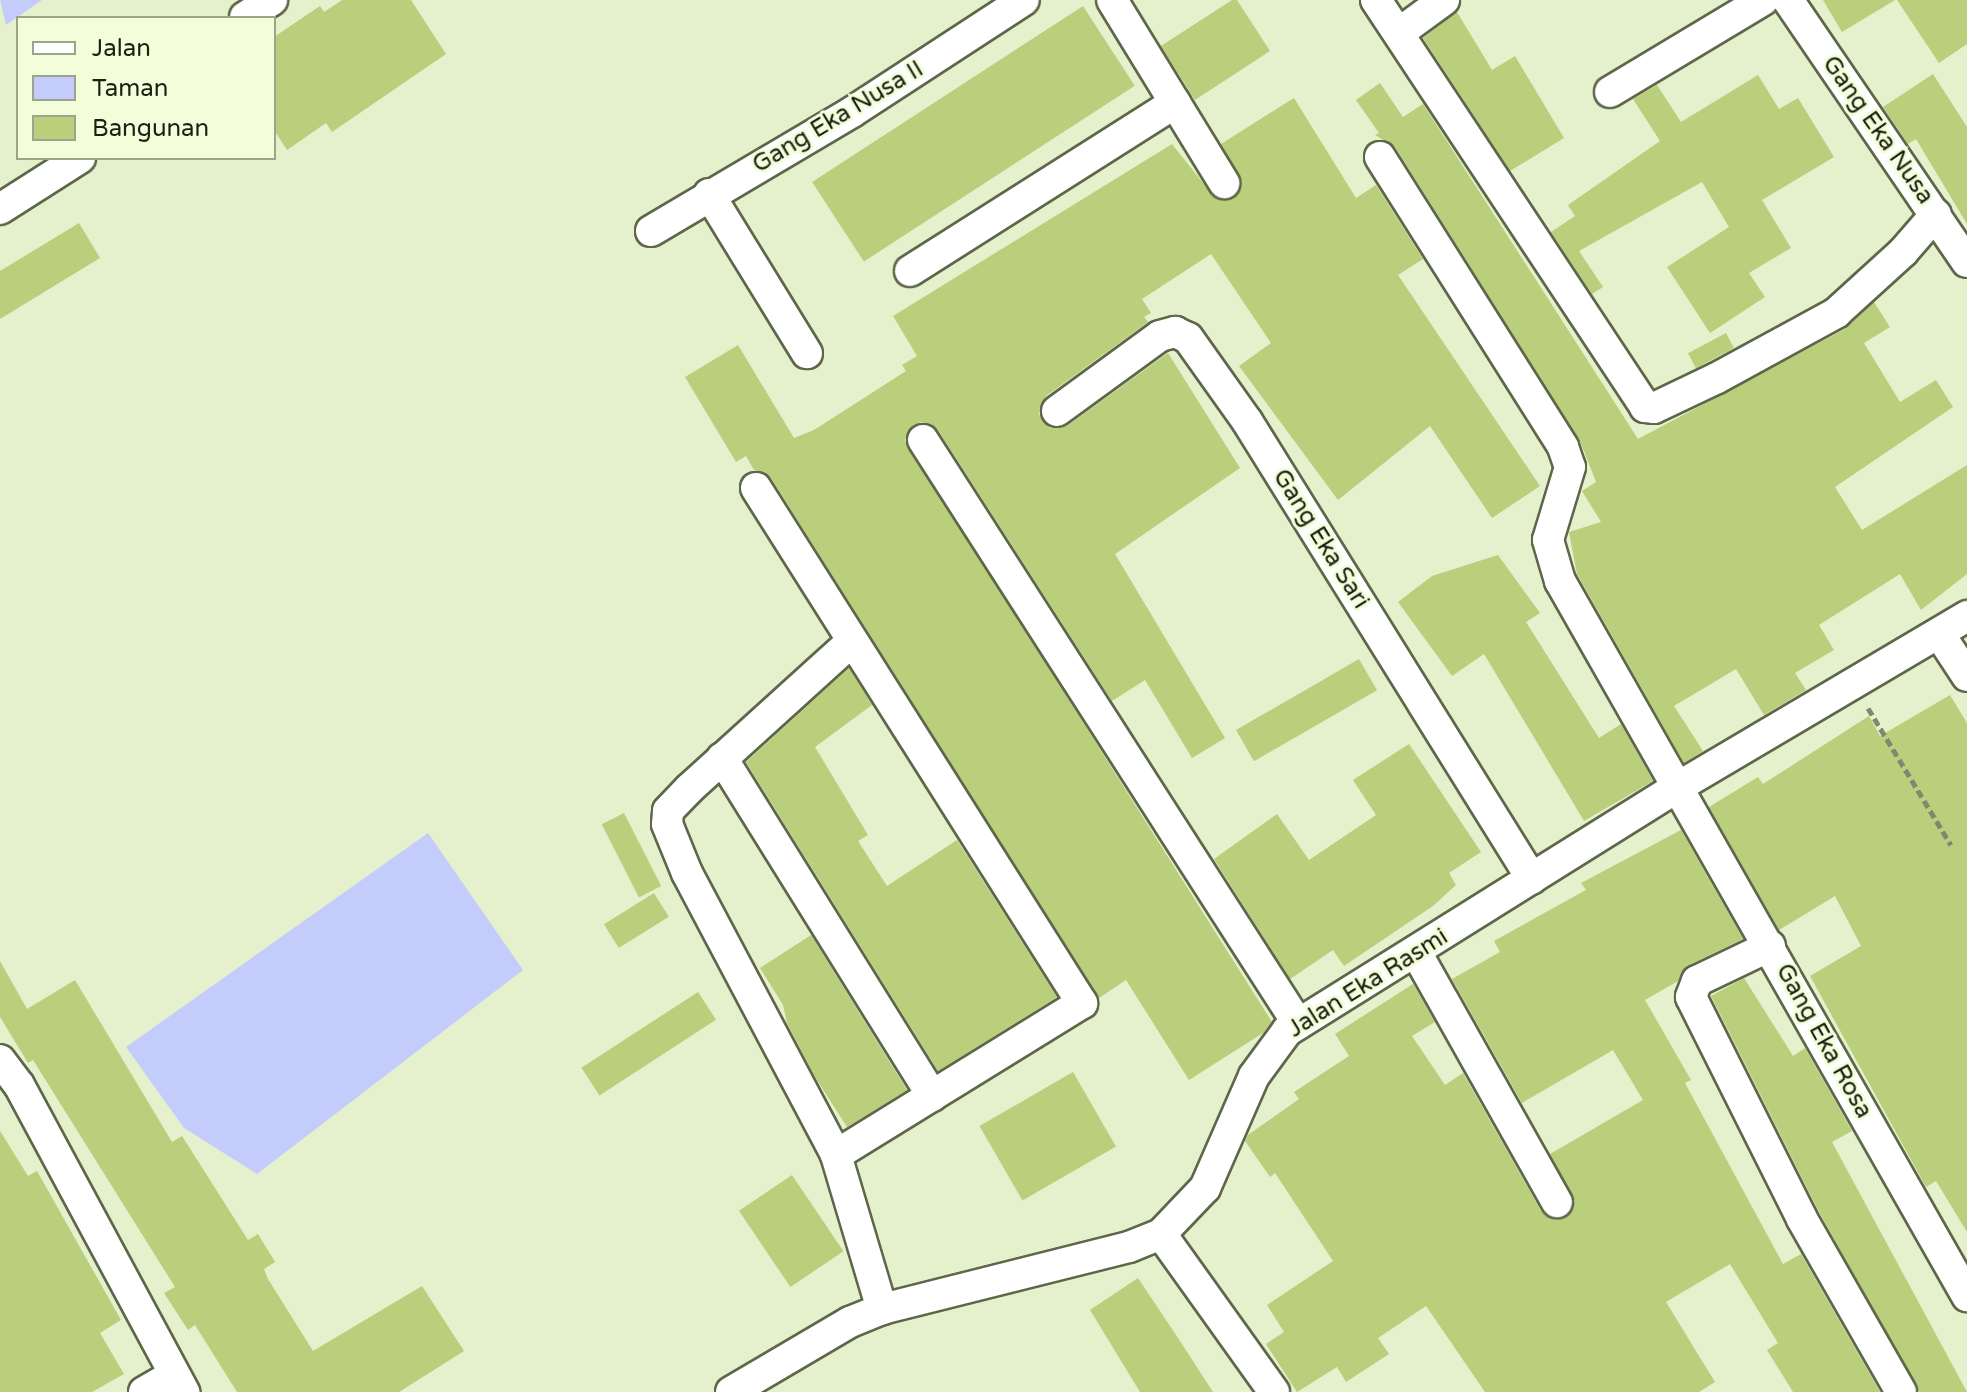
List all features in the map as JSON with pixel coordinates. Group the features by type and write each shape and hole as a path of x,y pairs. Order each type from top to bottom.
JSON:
{"street":[{"path":"247,16 272,0"},
{"name":"Gang Eka Nusa II","path":"651,231 852,112 1024,0"},
{"path":"1112,0 1224,183"},
{"path":"1376,0 1645,407 1654,408 1717,378 1836,313 1886,270 1936,214"},
{"path":"1399,33 1444,0"},
{"path":"1610,92 1763,0"},
{"name":"Gang Eka Nusa","path":"1788,0 1967,262"},
{"path":"910,271 1175,103"},
{"name":"Gang Eka Rosa","path":"1380,157 1563,447 1570,467 1548,540 1557,572 1967,1296"},
{"path":"0,209 77,160"},
{"path":"709,194 807,353"},
{"name":"Gang Eka Sari","path":"1057,411 1160,336 1175,332 1188,338 1247,421 1532,879"},
{"path":"923,440 1298,1024"},
{"path":"756,488 1082,1003 836,1155"},
{"name":"Jalan Eka Rasmi","path":"731,1392 850,1322 882,1309 1129,1247 1161,1234 1205,1188 1254,1076 1274,1045 1298,1024 1417,954 1678,787 1855,687 1967,616"},
{"path":"1940,635 1967,676"},
{"path":"851,642 668,811 670,837 836,1155 882,1309"},
{"path":"722,758 932,1096"},
{"path":"1770,946 1697,981 1691,997 1802,1219 1901,1392"},
{"path":"1417,954 1557,1202"},
{"path":"0,1060 19,1085 179,1383 144,1392"},
{"path":"1161,1234 1274,1392"}],"path":[{"path":"1855,687 1951,845"}],"green space":[{"path":"0,0 42,0 16,16 6,25"},
{"path":"428,833 523,970 257,1174 184,1128 126,1047"}],"building":[{"path":"342,0 411,0 446,54 332,132 326,123 287,150 276,133 276,36 320,6 324,12"},
{"path":"1232,0 1237,0 1270,51 1195,100 1161,46"},
{"path":"1823,0 1895,0 1842,32"},
{"path":"1897,0 1967,0 1967,44 1939,63"},
{"path":"1083,6 1135,86 864,262 812,182"},
{"path":"1457,12 1492,70 1515,56 1564,138 1510,171 1423,38"},
{"path":"1933,74 1967,127 1967,224 1916,139 1908,144 1883,107"},
{"path":"1758,75 1779,109 1798,98 1834,157 1762,200 1791,248 1749,273 1765,297 1710,333 1667,267 1729,227 1702,182 1579,251 1603,287 1592,294 1551,232 1575,216 1568,205 1660,141 1633,99 1657,85 1681,122"},
{"path":"1380,83 1403,117 1423,104 1638,439 1845,329 1874,302 1890,327 1864,343 1900,402 1936,380 1953,407 1835,487 1862,530 1967,465 1967,574 1921,610 1900,574 1819,625 1834,650 1795,673 1806,690 1764,715 1736,669 1674,706 1703,751 1684,763 1577,574 1569,532 1601,522 1582,491 1596,482 1580,441 1395,147 1375,135 1379,133 1356,100"},
{"path":"1294,98 1356,198 1376,185 1423,259 1398,275 1540,486 1492,518 1430,426 1338,500 1239,366 1271,343 1211,254 1142,299 1151,313 1144,317 1148,322 1046,396 1039,414 1050,428 1067,426 1168,353 1240,468 1115,554 1225,738 1192,758 1145,680 1112,701 938,430 921,422 913,425 905,440 1272,1022 1263,1033 1189,1080 1126,980 1099,998 771,478 754,470 746,456 736,462 685,377 738,345 794,438 814,430 906,371 902,365 917,356 893,316 1172,144 1215,198 1233,199 1242,182 1221,144"},
{"path":"79,223 100,258 0,319 0,271"},
{"path":"1726,333 1734,348 1696,368 1688,353"},
{"path":"1498,555 1540,613 1526,622 1599,738 1621,724 1653,781 1584,821 1484,654 1452,676 1398,602 1432,576"},
{"path":"1359,659 1377,690 1254,761 1236,730"},
{"path":"849,668 872,705 815,747 868,835 858,841 887,886 957,840 1057,997 938,1071 746,762"},
{"path":"1950,695 1967,723 1967,1232 1936,1181 1926,1187 1810,976 1861,946 1835,896 1779,930 1709,807 1758,777 1763,784 1869,716 1880,736"},
{"path":"1409,744 1481,852 1449,873 1456,885 1433,906 1344,966 1333,950 1290,979 1214,859 1277,814 1309,860 1376,815 1353,780"},
{"path":"624,813 661,886 639,897 602,824"},
{"path":"1681,830 1743,939 1689,965 1678,981 1645,1000 1691,1080 1685,1083 1783,1264 1801,1254 1880,1392 1793,1392 1767,1350 1778,1343 1730,1264 1666,1302 1715,1382 1699,1392 1485,1392 1426,1306 1378,1338 1389,1354 1346,1382 1337,1367 1297,1392 1266,1344 1284,1332 1267,1305 1333,1261 1275,1173 1270,1177 1245,1141 1248,1135 1299,1099 1294,1092 1349,1056 1335,1034 1413,984 1435,1022 1412,1036 1445,1085 1463,1073 1541,1211 1556,1220 1566,1217 1575,1201 1550,1154 1643,1100 1613,1050 1522,1103 1452,979 1500,952 1494,941 1586,890 1581,883"},
{"path":"654,893 669,917 619,948 604,924"},
{"path":"811,935 907,1090 847,1127 815,1077 787,1023 783,1005 760,968"},
{"path":"0,961 27,1009 75,980 172,1142 182,1136 248,1240 258,1234 275,1262 264,1269 268,1279 313,1351 422,1286 464,1351 399,1392 237,1392 195,1325 188,1330 164,1293 175,1287 33,1060 28,1063 0,1017"},
{"path":"1744,978 1793,1056 1805,1048 1852,1131 1832,1142 1967,1392 1919,1392 1818,1210 1711,996"},
{"path":"698,992 716,1020 599,1095 581,1068"},
{"path":"1073,1072 1116,1146 1022,1200 979,1126"},
{"path":"0,1131 28,1176 37,1171 121,1320 100,1333 124,1374 92,1392 0,1392"},
{"path":"792,1175 843,1251 790,1287 739,1211"},
{"path":"1138,1278 1213,1392 1140,1392 1090,1310"}]}
